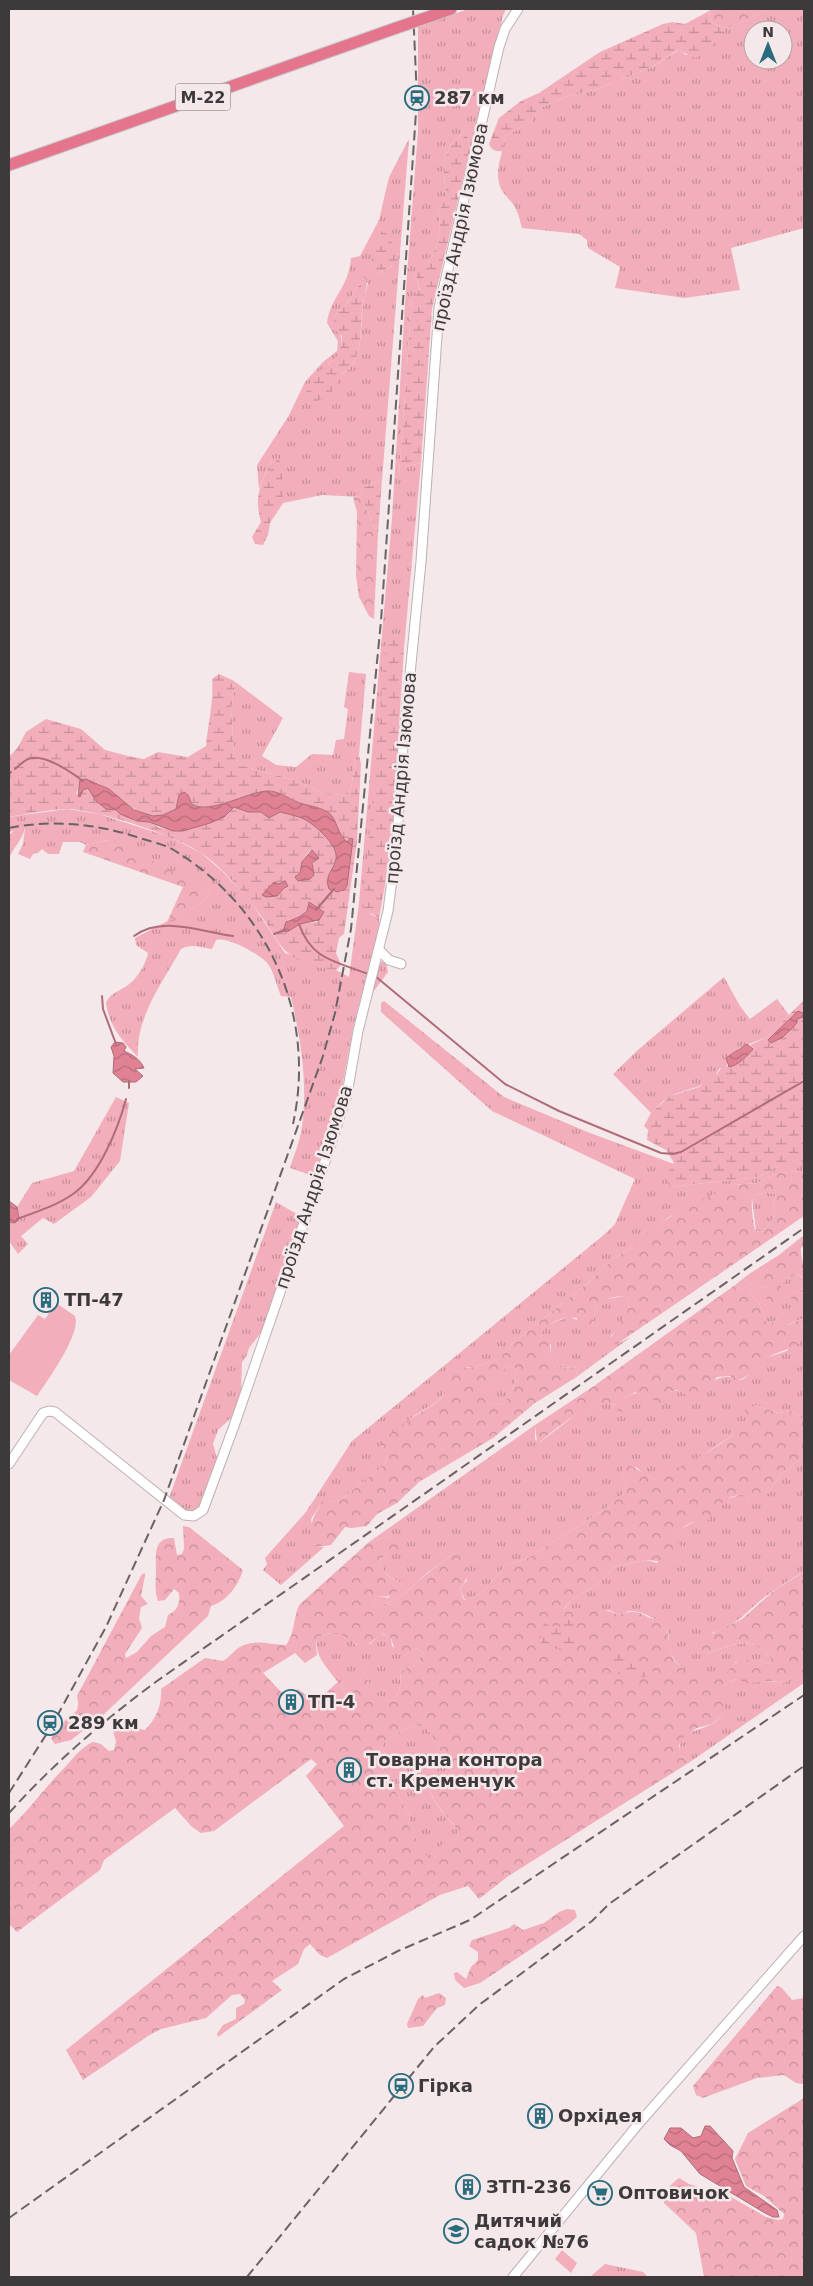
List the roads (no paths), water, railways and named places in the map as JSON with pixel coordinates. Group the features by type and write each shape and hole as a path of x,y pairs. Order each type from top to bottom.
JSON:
{"highway":[{"name":"М-22","path":"9,165 451,9"}],"street":[{"name":"проїзд Андрія Ізюмова","path":"9,1464 43,1413 49,1411 61,1416 154,1494 184,1515 194,1516 203,1510 234,1426 342,1111 368,987 388,911 397,839 403,746 421,562 439,308 499,47 505,29 518,9"},
{"path":"379,950 388,960 401,964"},
{"path":"513,2277 640,2122 804,1936"}],"water":[{"path":"86,779 109,789 134,810 153,816 163,815 176,809 179,795 184,792 188,795 192,804 200,807 218,805 259,792 271,791 299,803 316,807 332,816 341,835 347,842 350,838 353,839 347,886 344,890 337,892 329,889 328,877 335,863 336,853 323,834 304,819 280,812 269,818 261,812 248,812 234,807 224,817 210,823 183,831 173,831 149,822 137,821 120,814 116,810 106,809 96,801 88,788 83,790 80,797 78,796 80,780"},
{"path":"312,850 319,858 312,863 314,875 310,879 298,881 295,877 300,873 302,862"},
{"path":"285,881 288,886 277,896 266,897 262,895 274,882 279,884"},
{"path":"309,902 324,912 319,920 300,924 287,932 283,931 286,922 299,917 307,911"},
{"path":"798,1011 803,1013 803,1017 797,1019 797,1023 783,1037 771,1043 768,1040"},
{"path":"115,1042 123,1043 126,1047 124,1051 136,1058 144,1068 135,1069 143,1076 136,1082 123,1082 113,1073 114,1056 111,1047"},
{"path":"747,1044 753,1049 751,1052 739,1063 729,1067 726,1058"},
{"path":"9,1201 17,1207 19,1219 15,1223 9,1222"},
{"path":"705,2126 710,2126 733,2151 732,2158 744,2187 777,2210 779,2217 773,2217 765,2213 700,2174 681,2151 664,2139 670,2128 681,2128 693,2138 701,2136"}],"waterway":[{"path":"15,769 28,759 45,759 59,765 83,781"},
{"path":"316,910 334,889"},
{"path":"299,924 304,936 318,953 326,958 368,974"},
{"path":"134,936 145,930 169,926 233,936"},
{"path":"274,934 285,930"},
{"path":"375,976 505,1084 559,1111 661,1153 673,1154 681,1152 804,1081"},
{"path":"102,996 103,1009 116,1044"},
{"path":"129,1081 129,1088"},
{"path":"17,1219 60,1202 82,1186 91,1176 106,1151 113,1137 126,1099"}],"railway":[{"path":"9,1793 51,1727 106,1627 164,1500 323,1056 335,1013 351,929 381,621 417,98 413,9"},
{"path":"9,828 26,825 77,824 110,830 161,844 172,849 206,873 235,901 259,932 278,967 291,1004 298,1043 299,1083 293,1124"},
{"path":"9,1813 80,1743 117,1711 157,1681 804,1228"},
{"path":"9,2218 344,1979 398,1951 470,1920 804,1695"},
{"path":"247,2277 434,2047 479,2005 592,1921 609,1904 804,1766"}],"place":[{"name":"287 км","path":"417,98"},
{"name":"ТП-47","path":"46,1300"},
{"name":"ТП-4","path":"291,1702"},
{"name":"289 км","path":"50,1723"},
{"name":"Товарна контора ст. Кременчук","path":"349,1770"},
{"name":"Гірка","path":"401,2086"},
{"name":"Орхідея","path":"540,2116"},
{"name":"ЗТП-236","path":"468,2187"},
{"name":"Оптовичок","path":"600,2193"},
{"name":"Дитячий садок №76","path":"456,2231"}]}
